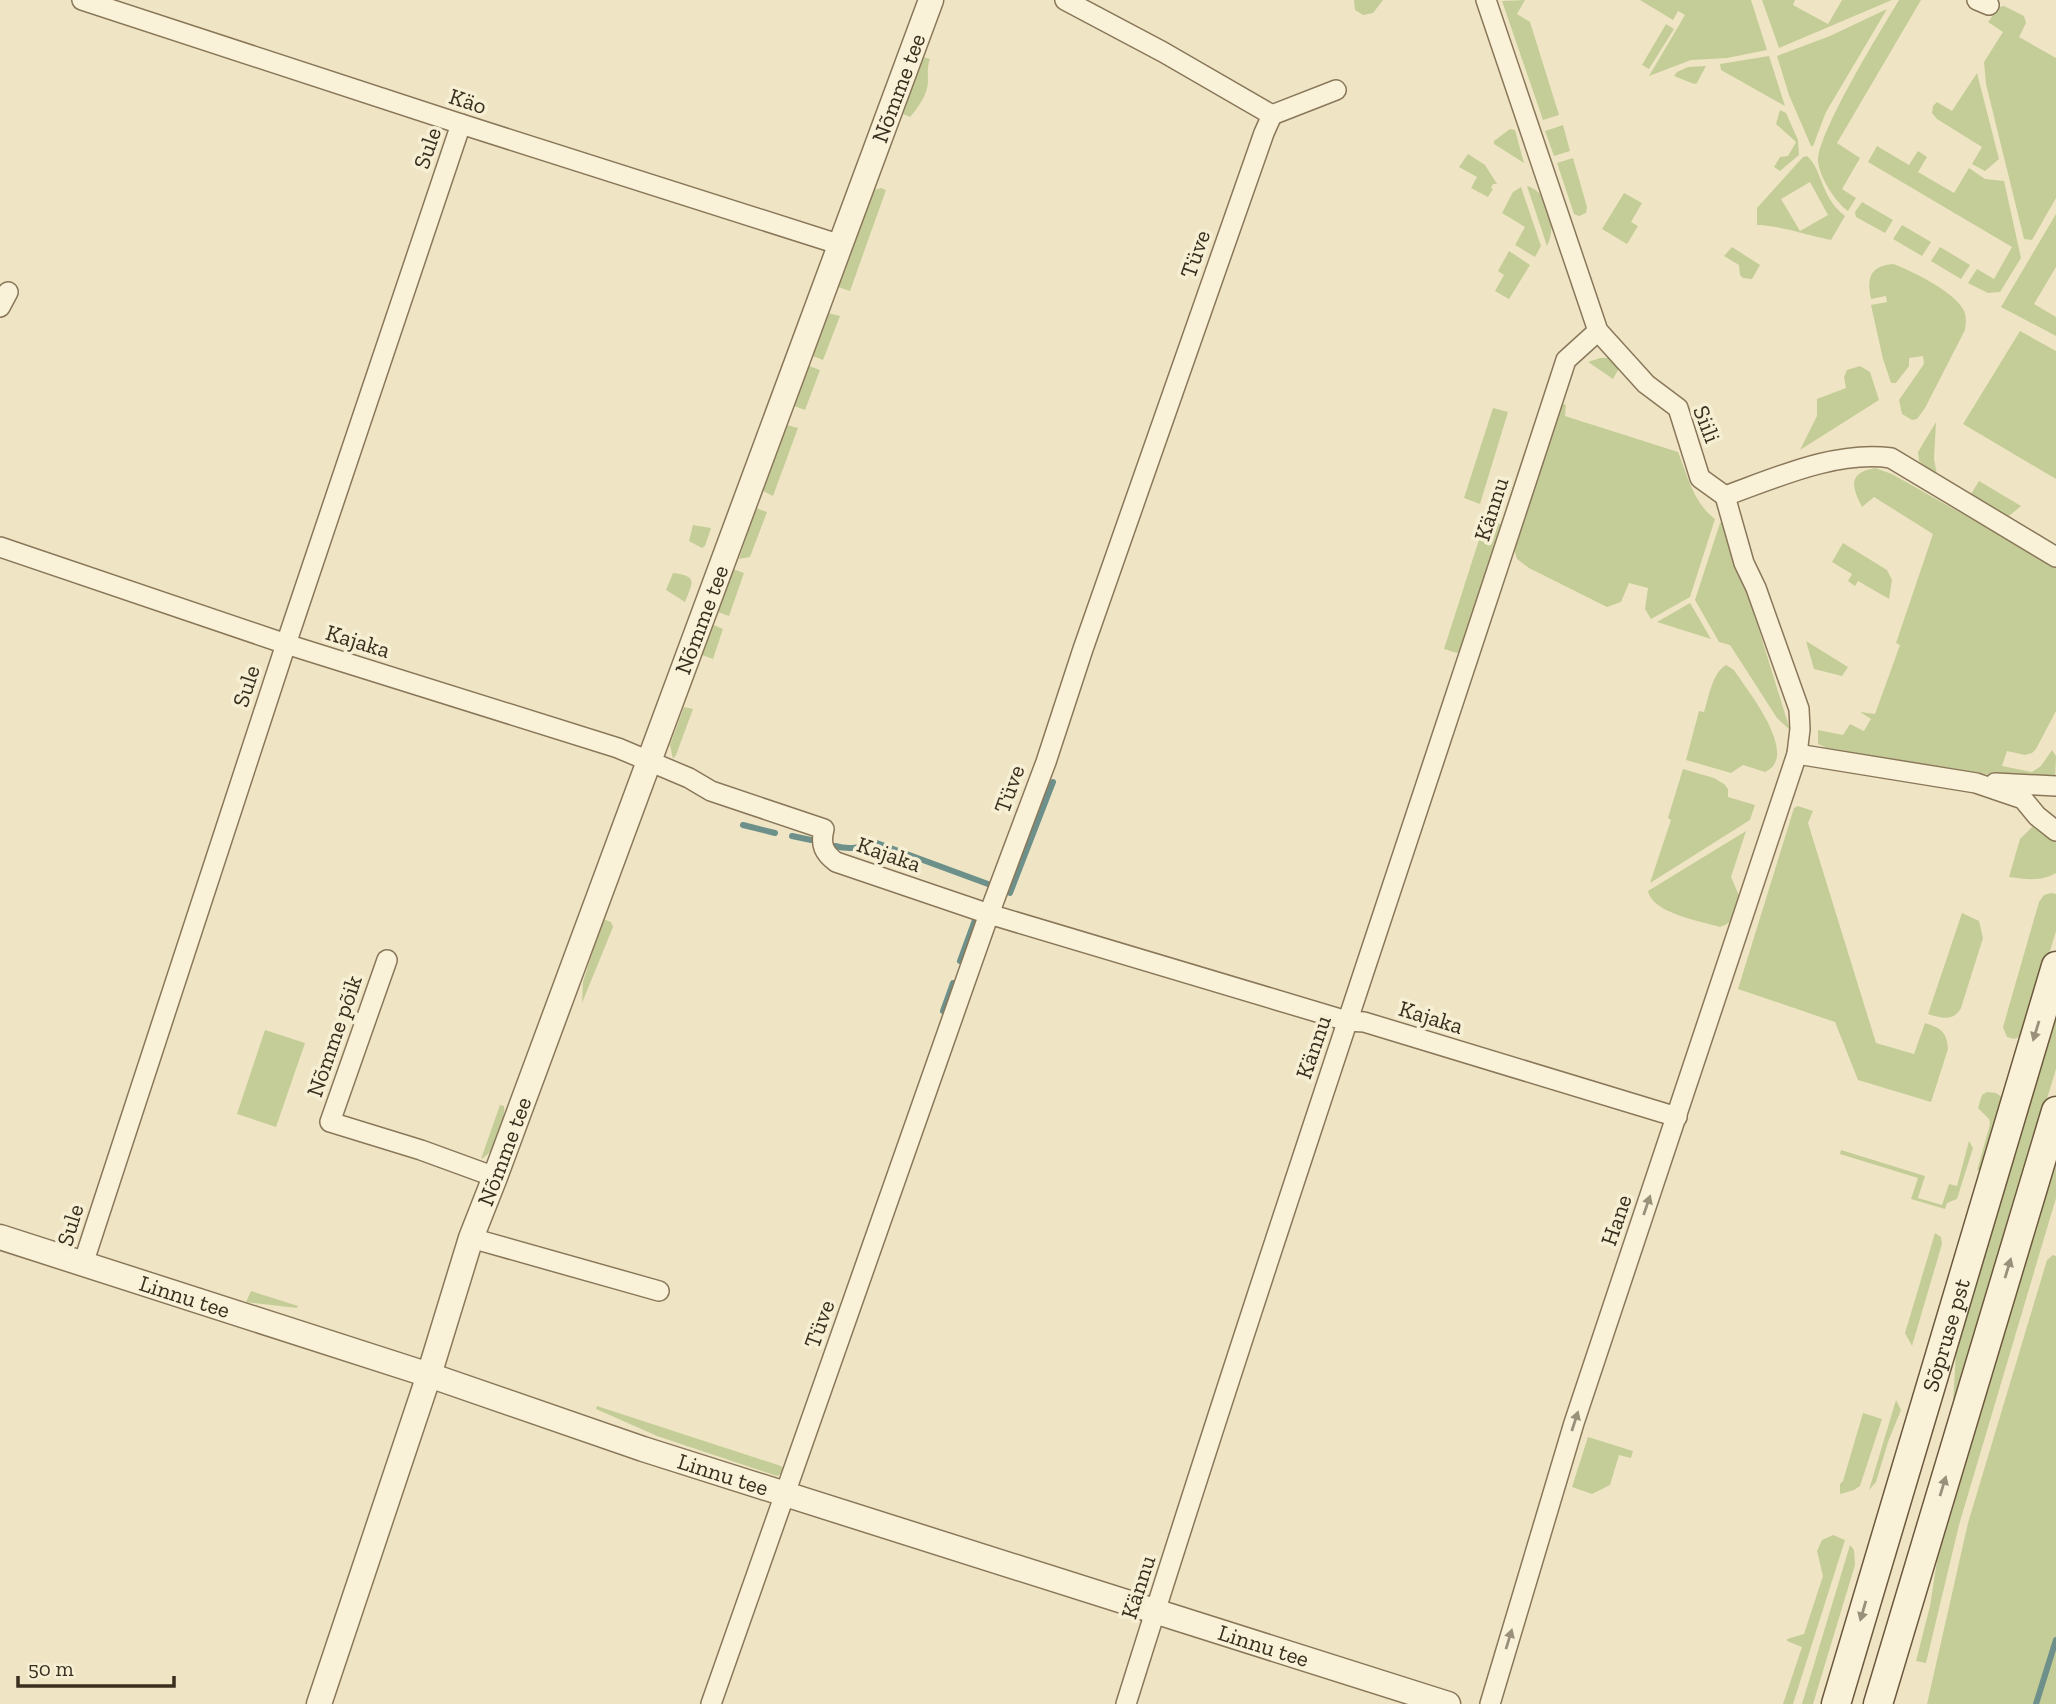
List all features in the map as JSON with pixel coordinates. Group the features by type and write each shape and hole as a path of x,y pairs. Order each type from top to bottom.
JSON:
{"main road":[{"name":"Sõpruse pst","path":"1836,1704 2056,966"},
{"name":"Sõpruse pst","path":"1878,1704 2056,1111"}],"street":[{"name":"Käo","path":"82,0 841,245"},
{"name":"Nõmme tee","path":"319,1704 429,1375 471,1238 931,0"},
{"path":"1065,0 1163,52 1272,116 1336,90"},
{"name":"Siili","path":"1486,0 1598,331 1646,384 1678,408 1700,478 1725,496"},
{"name":"Tüve","path":"711,1704 1272,116"},
{"name":"Sule","path":"83,1264 286,644 461,124"},
{"name":"Kännu","path":"1126,1704 1284,1209 1566,360 1598,331"},
{"path":"1725,496 1810,466 1875,456 1891,458 2056,557"},
{"name":"Hane","path":"1490,1704 1574,1423 1797,754 1799,709 1756,588 1744,563 1725,496"},
{"name":"Kajaka","path":"0,547 286,644 618,748 689,778 711,791 824,829 822,848 836,862 989,914 1348,1021 1364,1022 1677,1118"},
{"path":"1797,754 1976,783 2056,786"},
{"path":"1976,783 2023,799 2037,816 2056,831"},
{"name":"Nõmme põik","path":"387,960 330,1122 421,1150 495,1177"},
{"name":"Linnu tee","path":"0,1237 429,1375 643,1449 1156,1611 1393,1696 1448,1704"},
{"path":"471,1238 659,1291"}],"green space":[{"path":"1354,0 1383,0 1373,13 1363,15 1355,10"},
{"path":"1525,0 1517,14 1530,22 1559,115 1543,120 1502,1"},
{"path":"1640,0 1751,0 1767,50 1727,58 1691,60 1649,76 1685,15 1678,11 1673,20"},
{"path":"1762,0 1795,0 1793,5 1828,24 1842,0 1892,0 1779,48"},
{"path":"1899,0 1921,0 1837,143 1860,158 1842,189 1856,198 1848,211 1833,195 1821,174 1818,161 1820,147 1852,81"},
{"path":"2004,6 2024,16 2026,23 2019,37 2056,58 2056,198 2032,240 2024,239 1986,84 1984,62 2003,32 1988,22 1999,7"},
{"path":"1887,9 1826,112 1811,146 1789,95 1777,56 1830,36"},
{"path":"1666,24 1674,29 1649,69 1642,65"},
{"path":"1769,56 1785,106 1721,70 1720,64"},
{"path":"923,57 930,59 928,86 910,117 903,114"},
{"path":"1706,66 1694,84 1674,76 1688,67"},
{"path":"1977,73 1999,159 1985,171 1972,164 1982,147 1937,119 1932,113 1937,102 1952,111"},
{"path":"1780,110 1786,113 1798,140 1799,155 1780,171 1774,167 1780,157 1788,156 1796,142 1776,124"},
{"path":"1563,125 1570,151 1554,156 1545,131"},
{"path":"1510,129 1515,130 1524,163 1494,144 1494,141"},
{"path":"1877,146 1909,165 1918,151 1927,157 1918,172 1954,193 1969,168 1985,179 2004,181 2021,258 2000,292 1988,293 1968,283 1977,269 1994,279 2012,247 1868,162"},
{"path":"1468,154 1485,165 1497,184 1493,184 1488,197 1471,188 1477,177 1459,167"},
{"path":"1807,156 1812,162 1831,201 1845,216 1831,240 1757,225 1757,208 1803,157","holes":["1810,182 1828,215 1800,231 1781,199"]},
{"path":"1573,158 1587,207 1586,213 1579,216 1574,214 1557,163"},
{"path":"1527,186 1542,196 1550,211 1551,229 1547,246"},
{"path":"1521,187 1541,246 1535,257 1515,245 1525,227 1502,213 1513,192"},
{"path":"874,190 886,190 850,291 838,287"},
{"path":"1624,193 1642,203 1631,222 1638,226 1627,244 1602,229"},
{"path":"1862,202 1893,220 1885,233 1856,217 1855,212"},
{"path":"2056,214 2056,267 2034,304 2056,317 2056,336 2001,307"},
{"path":"1902,225 1931,242 1922,256 1893,239"},
{"path":"1732,247 1760,265 1752,279 1743,278 1739,265 1724,256"},
{"path":"1940,247 1970,265 1961,279 1931,261"},
{"path":"1509,251 1530,265 1509,299 1495,291 1504,275 1498,271"},
{"path":"1893,264 1942,289 1958,302 1966,317 1965,330 1925,408 1917,419 1912,420 1902,414 1899,400 1924,364 1923,356 1909,358 1909,366 1896,383 1891,383 1871,305 1887,302 1886,296 1871,299 1871,275 1885,265"},
{"path":"828,313 840,316 823,360 812,356"},
{"path":"2020,331 2056,351 2056,479 1963,424"},
{"path":"1600,358 1622,363 1613,379 1588,362"},
{"path":"809,366 820,370 805,410 794,406"},
{"path":"1860,366 1870,372 1879,400 1800,450 1817,416 1817,399 1846,388 1844,377 1847,370"},
{"path":"1563,404 1566,405 1565,416 1678,452 1696,497 1715,519 1690,597 1651,619 1645,609 1648,588 1629,583 1621,602 1607,607 1529,568 1517,559 1513,546"},
{"path":"1493,408 1508,412 1480,504 1464,498"},
{"path":"1936,422 1934,459 1937,475 1919,461 1918,452"},
{"path":"787,425 798,428 773,496 763,491"},
{"path":"1875,468 1892,474 2056,567 2056,711 2036,749 2025,755 2007,751 2002,766 2032,772 2041,766 2052,750 2056,756 2055,780 2004,777 1827,748 1818,744 1818,730 1843,735 1850,724 1864,731 1871,719 1860,712 1875,714 1900,645 1896,643 1933,534 1874,497 1862,507 1854,482 1860,473"},
{"path":"1979,481 2021,506 2009,516 1971,494"},
{"path":"756,508 767,512 750,557 739,559"},
{"path":"1485,521 1503,525 1461,651 1457,653 1444,649"},
{"path":"1723,521 1790,730 1777,718 1730,645 1719,642 1695,600 1720,523"},
{"path":"693,525 711,528 702,548 689,541"},
{"path":"1843,543 1887,570 1892,580 1889,599 1858,581 1855,586 1848,581 1852,574 1832,562"},
{"path":"733,569 744,573 729,616 718,612"},
{"path":"673,573 690,578 691,585 685,602 666,590"},
{"path":"1690,603 1711,639 1657,622"},
{"path":"714,625 723,629 713,659 702,655"},
{"path":"1806,641 1848,667 1842,676 1814,669"},
{"path":"1726,665 1734,670 1759,707 1774,738 1777,752 1775,764 1765,772 1743,765 1731,773 1686,760 1699,711 1704,712 1714,679"},
{"path":"684,707 693,709 673,759 670,745"},
{"path":"1683,769 1714,778 1728,789 1728,797 1755,805 1750,820 1650,883 1671,820 1668,818"},
{"path":"1798,806 1813,811 1808,823 1876,1043 1914,1054 1925,1023 1939,1029 1946,1038 1948,1049 1931,1102 1858,1080 1835,1022 1738,989 1794,808"},
{"path":"2035,824 2056,838 2056,873 2039,879 2009,877 2020,839"},
{"path":"1746,831 1731,877 1740,898 1729,922 1720,927 1689,919 1667,910 1651,899 1648,891"},
{"path":"2056,894 2056,931 2025,1035 2014,1039 2007,1037 2003,1027 2039,902 2044,895"},
{"path":"1962,913 1979,921 1983,938 1961,1008 1950,1017 1938,1017 1928,1014"},
{"path":"603,919 611,922 613,927 582,1003 583,982"},
{"path":"2056,1019 2056,1069 1953,1402 1956,1352"},
{"path":"265,1030 305,1043 276,1127 237,1114"},
{"path":"1987,1092 1996,1093 2003,1098 1985,1165 1977,1171 1990,1124 1989,1119 1978,1108 1982,1095"},
{"path":"500,1105 504,1106 502,1128 491,1150 481,1159"},
{"path":"1969,1141 1973,1148 1957,1199 1947,1203 1945,1209 1911,1199 1918,1178 1840,1154 1841,1150 1925,1176 1918,1198 1942,1205 1949,1184 1957,1186"},
{"path":"2056,1166 2056,1198 1959,1525 1926,1663 1916,1661 1930,1606 1937,1561 2047,1188"},
{"path":"1935,1233 1941,1237 1942,1244 1912,1346 1905,1333"},
{"path":"2053,1255 2056,1256 2056,1704 1927,1704 1968,1523 2047,1260"},
{"path":"251,1291 298,1306 246,1302"},
{"path":"1896,1400 1901,1410 1876,1482 1869,1490"},
{"path":"597,1406 789,1470 777,1476 657,1436 596,1409"},
{"path":"1863,1413 1882,1419 1860,1486 1840,1494 1840,1484"},
{"path":"1588,1437 1633,1451 1631,1458 1619,1455 1610,1485 1592,1494 1572,1487"},
{"path":"1833,1535 1845,1540 1793,1704 1783,1704 1802,1647 1787,1639 1804,1634 1823,1576 1817,1551 1822,1540"},
{"path":"1850,1545 1854,1550 1855,1565 1813,1704 1802,1704"}],"waterway":[{"path":"1010,893 1053,782"},
{"path":"743,825 775,833"},
{"path":"792,836 811,840"},
{"path":"835,846 855,848 874,842 988,884"},
{"path":"960,961 975,920"},
{"path":"943,1011 953,983"},
{"path":"2036,1704 2056,1640"}]}
